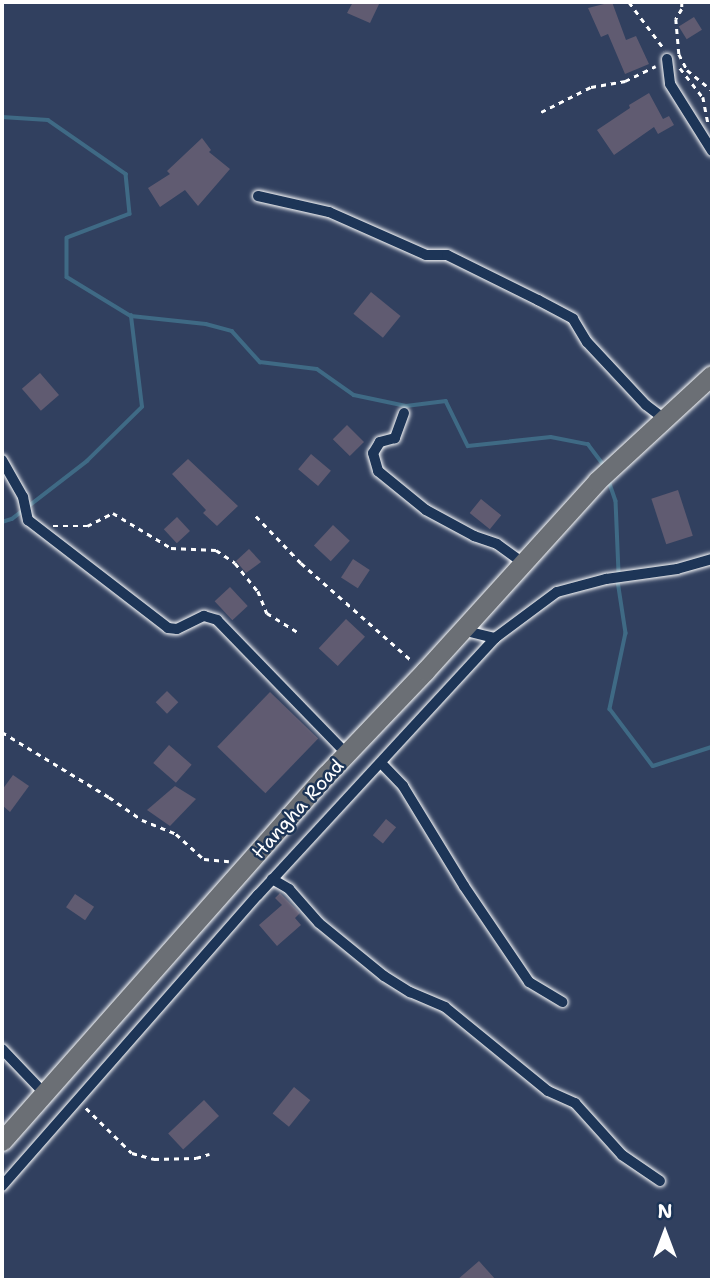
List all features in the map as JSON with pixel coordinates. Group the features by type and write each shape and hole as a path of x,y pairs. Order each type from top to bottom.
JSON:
{"highway":[{"name":"Hangha Road","path":"2,1141 347,754 597,481 712,375"}],"street":[{"path":"667,59 670,84 712,151"},
{"path":"258,196 329,212 426,255 447,255 573,319 587,342 646,405 663,418"},
{"path":"404,413 395,438 380,442 373,453 378,471 426,510 474,536 497,544 523,563"},
{"path":"2,460 23,497 28,520 168,628 177,629 204,616 217,620 347,754"},
{"path":"2,1186 272,879 495,638 557,592 606,579 712,559"},
{"path":"461,630 495,638"},
{"path":"381,763 403,786 464,886 529,982 562,1002"},
{"path":"272,879 289,889 319,923 384,976 410,992 445,1007 495,1051 548,1091 575,1103 622,1155 660,1181"},
{"path":"2,1049 44,1093"}],"path":[{"path":"682,2 682,9 676,19 679,54 687,70 712,90"},
{"path":"541,112 591,87 625,81 667,59"},
{"path":"28,520 46,526 87,526 113,513 171,548 216,550 234,563 258,591 267,613 297,632"},
{"path":"256,516 301,563 425,671"},
{"path":"2,732 142,820 176,834 204,859 250,863"},
{"path":"77,1101 132,1153 154,1158 196,1158 209,1154"}],"building":[{"path":"353,2 380,2 370,23 347,13"},
{"path":"612,2 626,40 636,36 649,64 625,74 608,34 601,37 588,8"},
{"path":"694,17 702,30 687,39 679,27"},
{"path":"649,93 663,119 669,116 674,125 658,134 654,127 614,155 597,130"},
{"path":"202,138 211,150 209,152 230,169 198,206 185,190 160,207 148,188 170,174 167,171"},
{"path":"371,292 401,316 383,338 353,314"},
{"path":"40,373 59,395 41,411 22,389"},
{"path":"347,425 364,442 350,456 333,439"},
{"path":"311,454 331,471 318,486 298,469"},
{"path":"188,459 238,506 217,526 203,513 206,510 172,474"},
{"path":"678,490 693,536 666,544 651,499"},
{"path":"481,499 501,515 490,529 470,513"},
{"path":"177,517 190,531 177,543 164,529"},
{"path":"333,525 350,541 331,561 314,545"},
{"path":"249,549 261,562 246,573 236,561"},
{"path":"353,559 370,570 358,588 341,577"},
{"path":"230,587 248,606 232,620 215,601"},
{"path":"346,619 365,637 338,666 319,648"},
{"path":"167,691 178,702 167,714 156,702"},
{"path":"270,692 318,739 265,793 217,747"},
{"path":"169,745 192,765 176,783 153,763"},
{"path":"13,775 29,786 10,812 2,805 2,790"},
{"path":"175,786 196,799 170,826 147,810"},
{"path":"386,819 396,827 383,844 373,835"},
{"path":"280,893 300,913 295,918 301,925 277,946 259,925 282,905 275,898"},
{"path":"75,894 94,907 85,920 66,907"},
{"path":"294,1087 310,1100 289,1127 273,1113"},
{"path":"204,1100 219,1116 183,1150 168,1133"},
{"path":"479,1261 496,1280 457,1280"}],"waterway":[{"path":"2,117 48,120 126,174 130,214 67,238 67,277 131,316 206,324 232,331 260,362 317,369 354,395 406,406 446,401 468,446 551,437 588,444 603,464"},
{"path":"2,522 12,519 87,461 142,407 131,316"},
{"path":"608,478 616,501 619,573"},
{"path":"618,581 626,633 610,709 653,766 712,747"}]}
